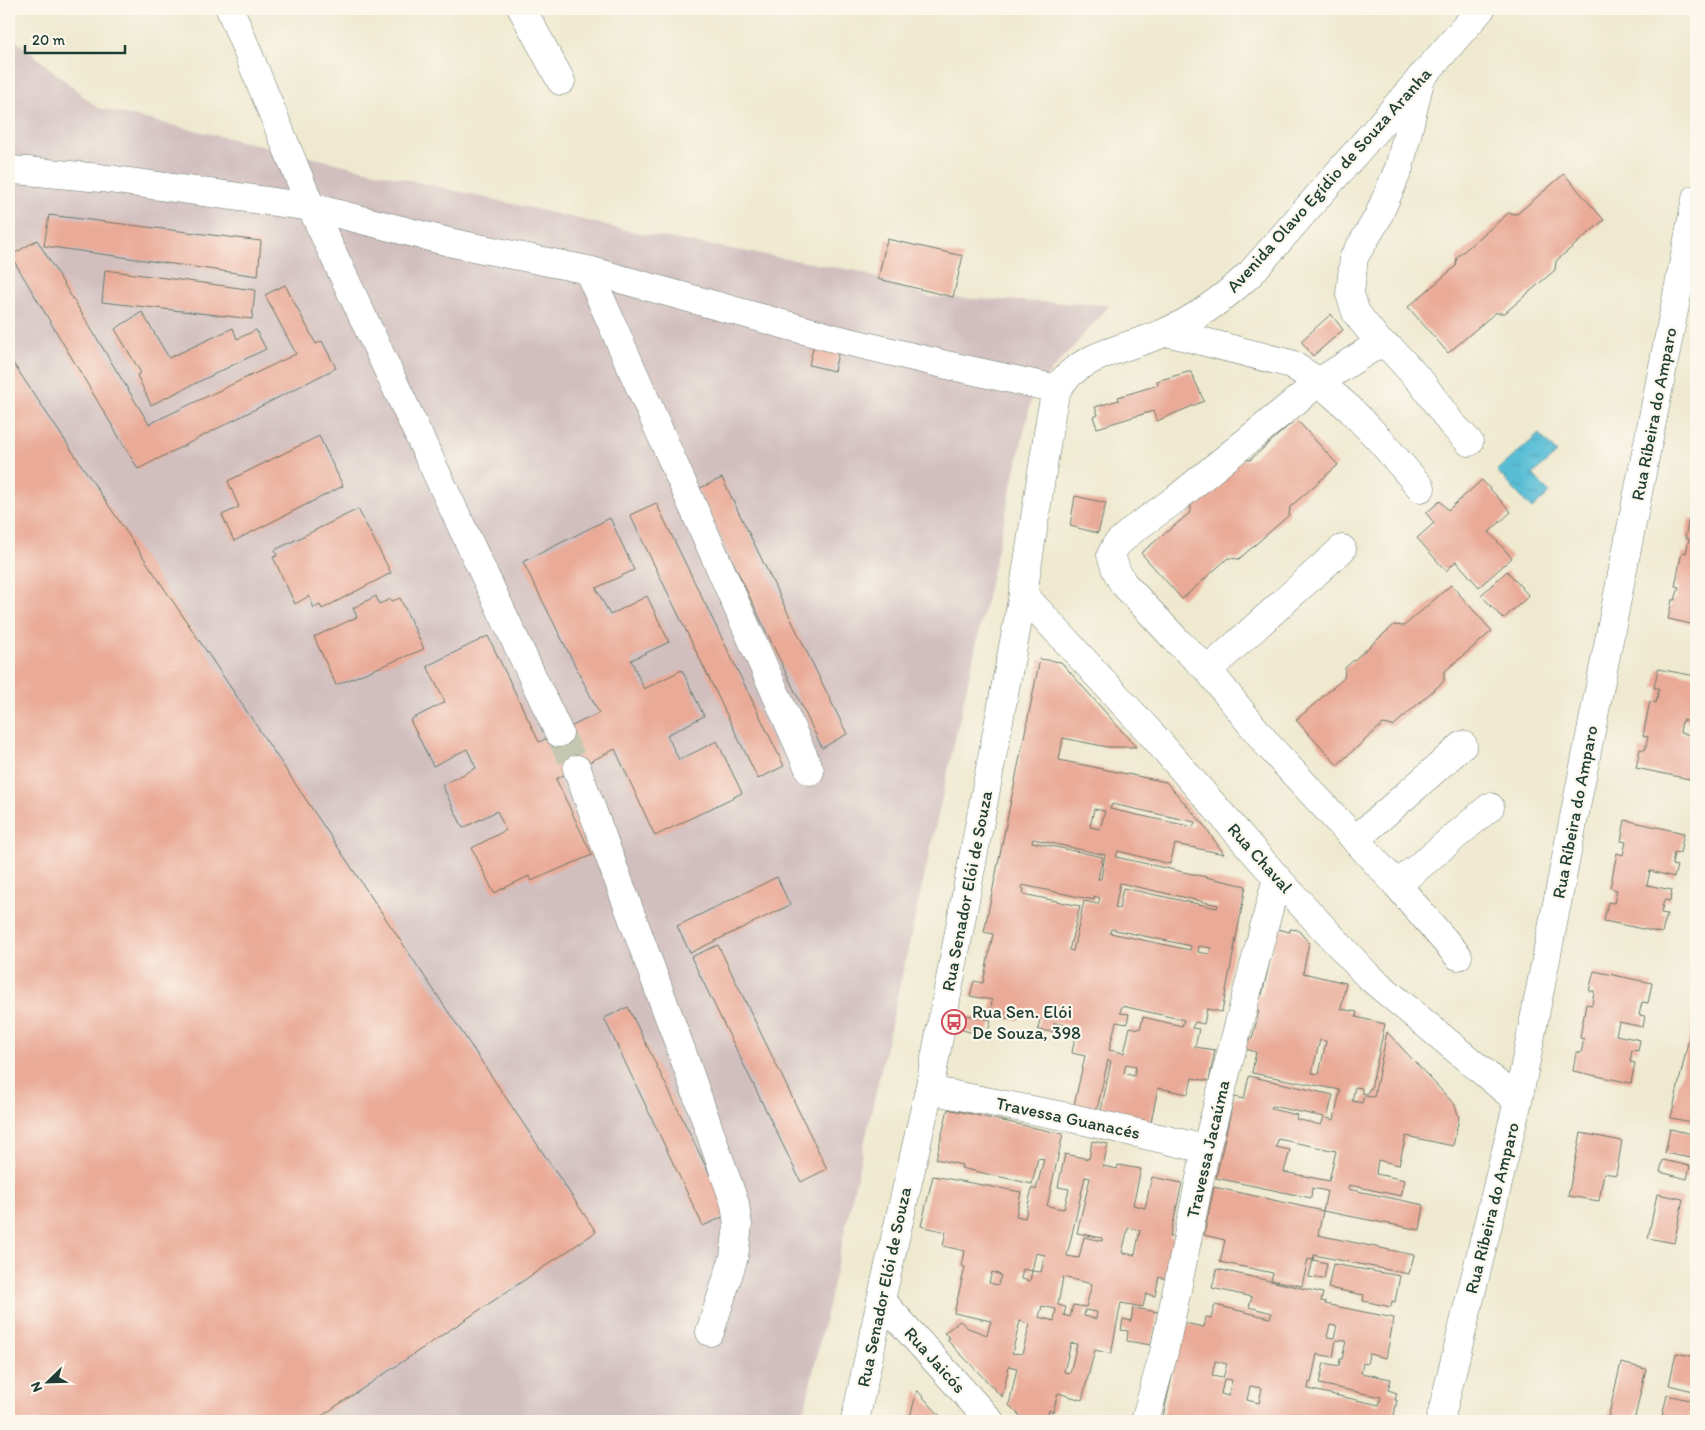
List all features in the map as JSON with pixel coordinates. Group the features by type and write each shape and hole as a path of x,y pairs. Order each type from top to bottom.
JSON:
{"street":[{"path":"230,9 311,207 559,733"},
{"path":"522,9 560,81"},
{"name":"Avenida Olavo Egídio de Souza Aranha","path":"1057,389 1066,377 1094,358 1166,332 1224,298 1251,273 1481,9"},
{"path":"1421,77 1399,168 1376,219 1354,257 1350,294 1356,313 1380,343 1392,350 1422,382 1451,423 1469,442"},
{"path":"9,170 101,178 311,207 453,243 588,270 833,338 1057,389 1051,414 1023,594"},
{"name":"Rua Ríbeira do Amparo","path":"1440,1421 1518,1101 1696,199"},
{"path":"588,270 810,772"},
{"path":"1166,332 1291,364 1319,382 1350,409 1421,488"},
{"path":"1380,343 1319,382 1176,499 1134,529 1116,545 1111,555 1123,583 1178,642 1208,670 1267,744 1397,886 1458,956"},
{"path":"1208,670 1342,548"},
{"name":"Rua Chaval","path":"1023,594 1155,738 1277,878 1368,976 1518,1101"},
{"name":"Rua Senador Elói de Souza","path":"855,1421 929,1090 1023,594"},
{"path":"1355,840 1463,745"},
{"path":"577,768 682,1052 735,1204 738,1225 734,1256 710,1332"},
{"path":"1397,886 1490,807"},
{"name":"Travessa Jacaúma","path":"1145,1421 1164,1352 1206,1149 1277,878"},
{"name":"Travessa Guanacés","path":"929,1090 1068,1117 1206,1149"},
{"name":"Rua Jaicós","path":"881,1300 990,1421"}],"shaded area":[{"path":"9,35 98,108 639,233 857,271 930,297 1110,305 1033,392 802,1421 9,1421"}],"water":[{"path":"1539,434 1557,453 1533,474 1549,493 1532,509 1497,471"}],"building":[{"path":"1564,174 1604,220 1556,261 1555,270 1505,313 1495,313 1448,353 1408,307 1456,266 1457,257 1508,213 1517,214"},
{"path":"49,215 261,241 258,276 44,246"},
{"path":"887,239 963,256 953,297 878,279"},
{"path":"37,240 149,424 296,354 265,295 285,285 316,344 322,341 336,368 138,469 11,256 9,256 9,250 12,255"},
{"path":"105,270 255,290 252,319 102,302"},
{"path":"142,312 169,358 233,328 237,339 256,330 266,349 151,405 137,375 141,373 115,329"},
{"path":"1331,314 1343,330 1313,356 1301,341"},
{"path":"814,344 839,350 834,371 809,365"},
{"path":"9,357 596,1232 314,1421 9,1421"},
{"path":"1191,372 1204,401 1157,421 1153,411 1097,428 1093,417 1098,415 1095,407 1119,400 1118,397 1158,385 1157,381"},
{"path":"1296,419 1338,465 1290,507 1289,515 1239,559 1228,558 1182,599 1141,553 1191,512 1191,502 1242,459 1250,460"},
{"path":"319,436 343,486 234,541 222,515 239,507 228,481"},
{"path":"722,478 847,734 822,748 698,489"},
{"path":"1482,480 1511,512 1489,532 1512,558 1479,587 1456,561 1446,571 1417,538 1434,523 1426,513 1440,501 1448,510"},
{"path":"1075,496 1106,503 1098,533 1070,526"},
{"path":"656,503 784,766 758,779 630,515"},
{"path":"358,509 391,573 322,609 320,605 314,608 309,596 295,604 273,557 277,556 275,550"},
{"path":"610,518 634,570 596,588 610,615 647,596 669,642 631,660 644,689 682,670 704,716 667,735 679,760 717,741 742,793 655,836 615,749 556,779 592,855 531,881 529,876 494,893 472,848 506,830 497,811 463,828 442,785 476,768 467,749 433,766 410,720 445,702 427,666 488,636 539,742 599,713 523,562"},
{"path":"1689,518 1696,520 1696,625 1668,619 1672,600 1675,600 1679,587 1675,586 1682,552 1686,553 1689,539 1685,538"},
{"path":"1507,571 1529,596 1503,619 1481,595"},
{"path":"1451,585 1492,631 1444,672 1444,681 1393,726 1383,724 1337,765 1296,720 1344,678 1345,668 1394,625 1404,626"},
{"path":"376,596 379,604 391,599 392,601 400,598 424,649 336,685 314,637 357,617 353,608"},
{"path":"1040,659 1061,662 1136,747 1107,747 1063,738 1059,760 1166,782 1203,824 1224,854 1175,844 1170,864 1118,851 1116,857 1246,886 1222,1012 1207,1009 1204,1024 1195,1022 1192,1028 1199,1029 1195,1047 1215,1050 1209,1081 1192,1078 1188,1094 1158,1088 1151,1122 1101,1111 1111,1061 1108,1060 1097,1110 1074,1105 1085,1056 1072,1053 1077,1027 1054,1023 1053,1032 1038,1030 1040,1018 1019,1013 1018,1020 1004,1018 1005,1012 991,1010 992,1000 970,996 974,981 983,983 993,934 984,932","holes":["1112,804 1195,822 1193,827 1110,809","1094,809 1105,811 1100,829 1090,827","1033,839 1105,855 1101,879 1098,879 1103,857 1032,842","1120,883 1218,905 1217,908 1123,888 1119,909 1115,908","1022,885 1094,900 1094,896 1100,898 1098,904 1084,901 1073,951 1069,950 1080,906 1023,894 1024,889","1111,929 1191,946 1190,950 1110,933","1199,946 1211,948 1209,954 1198,952","1122,1006 1184,1020 1182,1026 1143,1017 1140,1029 1130,1027 1124,1053 1109,1050 1116,1022 1127,1024 1129,1014 1120,1013","1126,1064 1136,1066 1134,1076 1124,1073"]},
{"path":"1658,669 1696,676 1696,723 1682,720 1680,733 1696,736 1694,780 1636,768 1640,749 1645,750 1648,737 1643,736 1650,701 1656,703 1659,688 1654,688"},
{"path":"1625,820 1684,833 1680,853 1674,852 1672,865 1677,866 1674,877 1650,871 1647,885 1672,890 1670,901 1664,900 1661,913 1667,914 1662,933 1604,921 1608,902 1614,903 1617,890 1610,888 1617,853 1623,855 1626,842 1621,841"},
{"path":"777,877 790,905 690,953 677,926"},
{"path":"1277,929 1290,932 1290,929 1298,930 1309,943 1303,973 1346,983 1341,1009 1357,1012 1356,1017 1385,1024 1371,1089 1369,1089 1367,1094 1362,1093 1362,1088 1355,1087 1352,1101 1362,1103 1364,1096 1374,1097 1387,1032 1455,1105 1459,1118 1453,1146 1406,1136 1399,1165 1378,1160 1376,1174 1405,1180 1401,1196 1349,1185 1348,1189 1424,1205 1420,1230 1323,1211 1327,1191 1312,1188 1311,1198 1216,1178 1234,1097 1244,1099 1249,1076 1333,1095 1327,1118 1334,1120 1340,1090 1252,1073 1256,1052 1245,1049 1247,1038 1252,1039 1259,1011 1253,1010 1256,994 1262,995","holes":["1320,1040 1326,1041 1319,1074 1312,1073","1272,1106 1324,1117 1321,1125 1296,1119 1297,1115 1271,1109","1278,1139 1336,1151 1329,1181 1284,1172 1290,1150 1276,1147"]},
{"path":"718,945 827,1169 801,1182 691,957"},
{"path":"1594,971 1652,983 1648,1003 1642,1002 1639,1015 1645,1016 1643,1027 1619,1022 1616,1035 1640,1040 1638,1051 1632,1050 1630,1062 1635,1063 1631,1083 1573,1071 1576,1052 1581,1053 1584,1039 1580,1038 1586,1004 1592,1005 1594,991 1589,991"},
{"path":"628,1007 729,1214 703,1226 604,1018"},
{"path":"1696,1011 1696,1123 1671,1118"},
{"path":"966,1015 991,1020 987,1036 962,1030"},
{"path":"948,1109 1063,1134 1047,1206 1064,1209 1069,1189 1058,1187 1065,1154 1089,1159 1092,1141 1108,1144 1103,1166 1117,1169 1118,1165 1141,1169 1133,1205 1145,1208 1152,1177 1182,1183 1170,1237 1174,1237 1165,1279 1159,1277 1155,1296 1146,1294 1143,1307 1121,1303 1111,1354 1095,1350 1082,1400 1058,1393 1053,1412 1049,1410 1047,1421 1025,1421 1009,1405 1017,1368 1009,1366 1002,1397 947,1340 950,1338 944,1333 960,1321 968,1328 987,1335 991,1321 954,1313 965,1267 962,1266 965,1251 943,1246 946,1232 921,1226 933,1176 1021,1192 1016,1216 1025,1218 1032,1188 1036,1190 1044,1159 1038,1158 1032,1184 961,1168 962,1165 936,1159","holes":["1085,1177 1090,1178 1077,1233 1102,1238 1102,1241 1084,1237 1079,1258 1067,1256","1128,1228 1140,1230 1135,1255 1122,1253","1036,1253 1045,1255 1041,1272 1032,1271","1023,1269 1032,1271 1030,1281 1021,1279","992,1272 1001,1275 998,1285 989,1283","1063,1277 1092,1284 1086,1307 1073,1305 1070,1317 1064,1315 1066,1307 1058,1305","1042,1306 1056,1309 1054,1321 1039,1317","1085,1310 1097,1312 1096,1319 1084,1316","1020,1321 1030,1324 1022,1354 1012,1353","1071,1343 1077,1344 1070,1373 1064,1372"]},
{"path":"1670,1129 1696,1135 1691,1158 1665,1153"},
{"path":"1581,1133 1622,1141 1616,1175 1604,1173 1599,1201 1568,1196"},
{"path":"1663,1160 1690,1166 1687,1179 1660,1172"},
{"path":"1214,1187 1323,1211 1318,1235 1414,1255 1409,1274 1314,1255 1313,1260 1308,1259 1302,1286 1271,1280 1273,1273 1220,1262 1225,1240 1204,1235"},
{"path":"1657,1194 1683,1199 1674,1243 1648,1238"},
{"path":"1313,1260 1327,1263 1324,1279 1309,1277"},
{"path":"1333,1264 1400,1276 1395,1302 1392,1301 1391,1307 1363,1301 1364,1295 1328,1288"},
{"path":"1217,1269 1323,1293 1321,1301 1326,1302 1325,1304 1394,1318 1386,1358 1369,1354 1367,1364 1363,1363 1361,1373 1391,1379 1388,1390 1397,1393 1393,1421 1162,1421 1184,1323 1204,1327 1206,1317 1211,1318 1215,1305 1270,1318 1272,1313 1249,1307 1252,1297 1212,1288","holes":["1330,1325 1337,1326 1334,1338 1327,1337","1336,1340 1346,1341 1339,1366 1324,1363 1319,1384 1381,1397 1379,1405 1308,1389 1317,1354 1333,1357","1215,1361 1227,1364 1223,1378 1212,1376","1224,1379 1232,1380 1228,1396 1221,1394","1250,1386 1262,1388 1259,1403 1247,1400"]},
{"path":"1133,1308 1158,1312 1151,1345 1127,1341 1128,1331 1121,1330 1123,1319 1131,1321"},
{"path":"1676,1353 1696,1357 1696,1378 1693,1391 1669,1385"},
{"path":"1621,1363 1646,1369 1634,1421 1608,1418"},
{"path":"917,1390 930,1405 945,1421 909,1421"},
{"path":"1667,1395 1693,1401 1689,1421 1661,1421"}],"tunnel":[{"path":"559,733 577,769"}],"place":[{"name":"Rua Sen. Elói De Souza, 398","path":"954,1022"}]}
